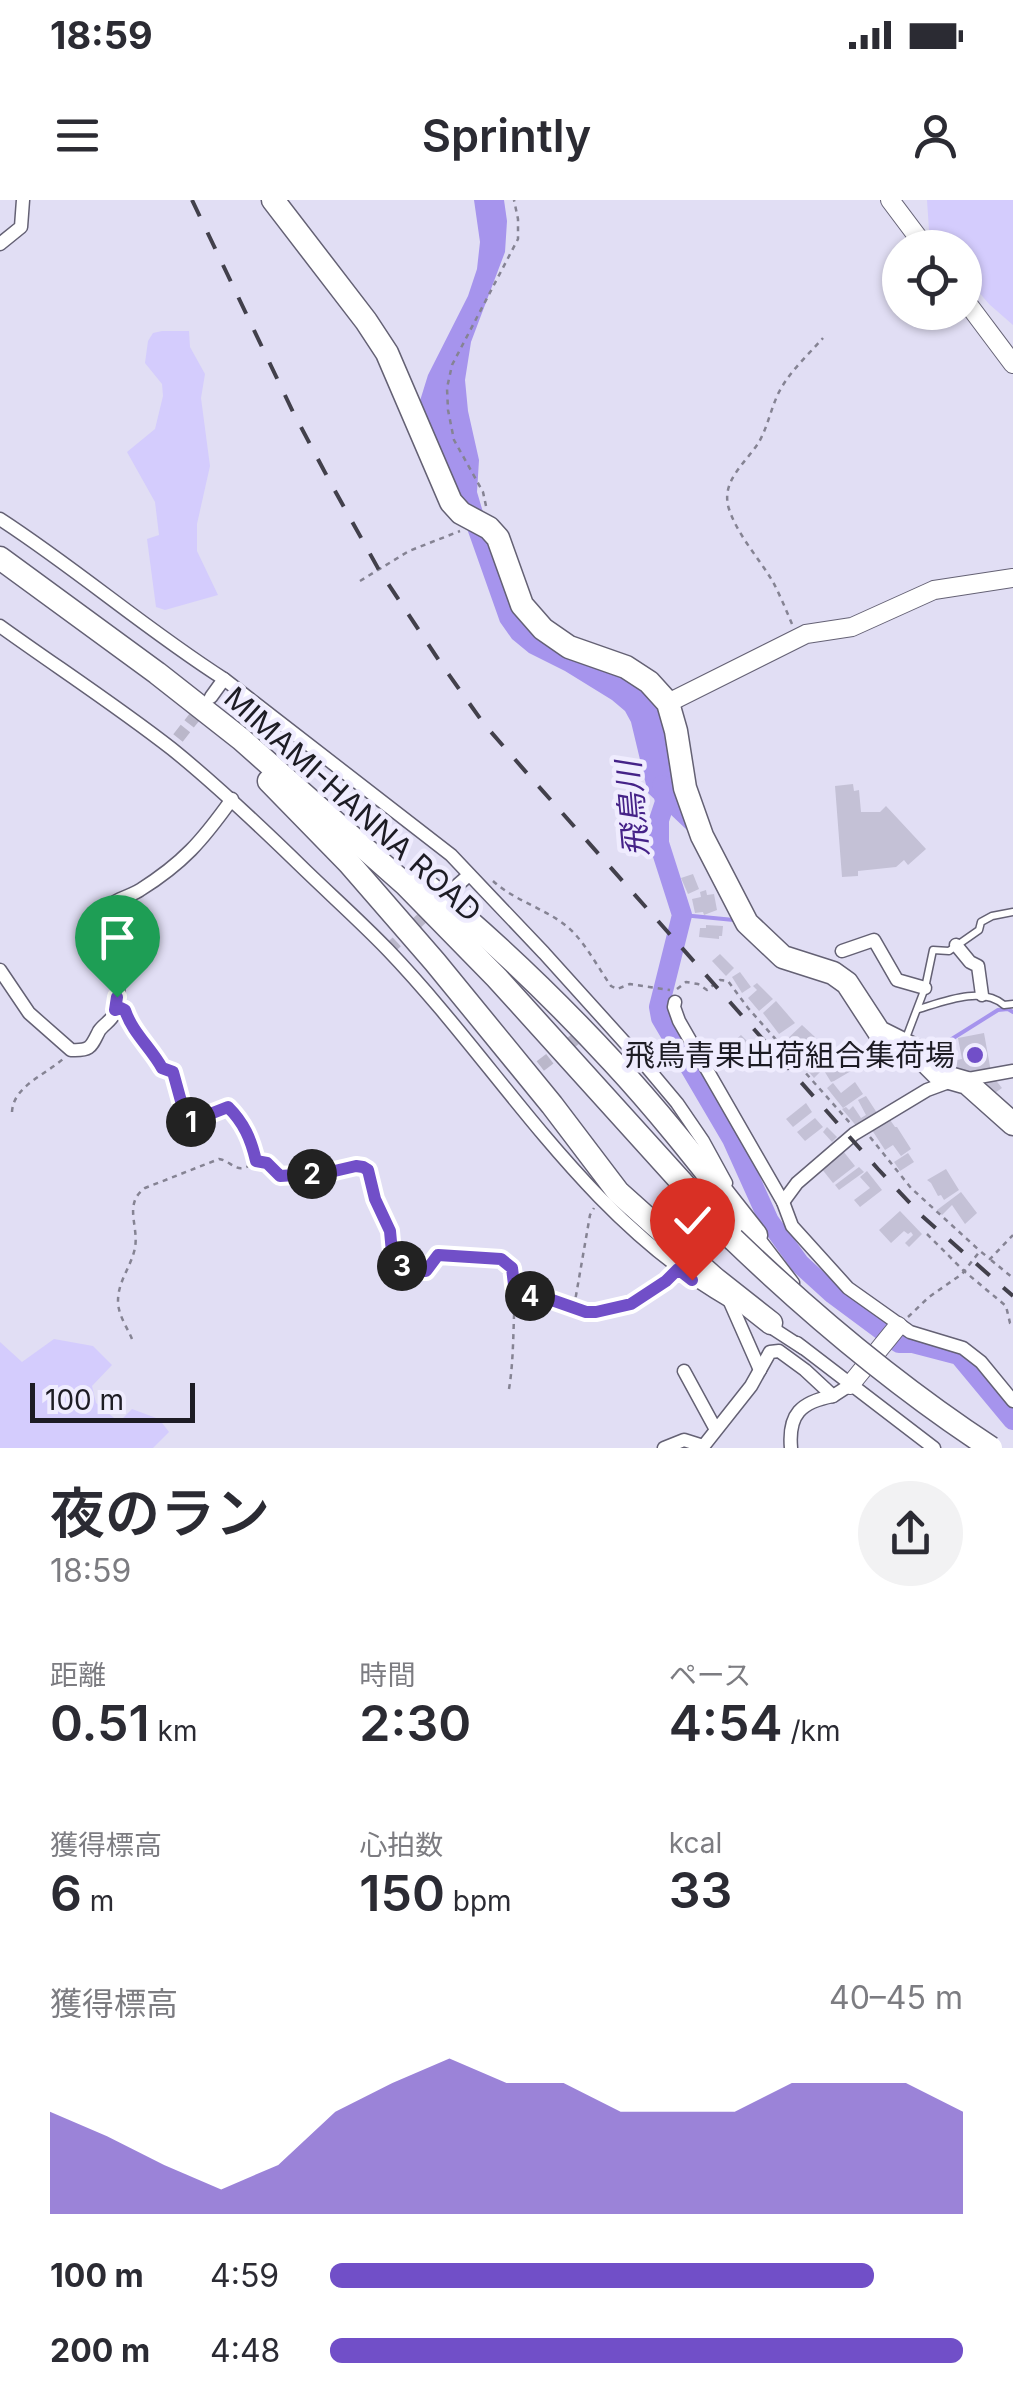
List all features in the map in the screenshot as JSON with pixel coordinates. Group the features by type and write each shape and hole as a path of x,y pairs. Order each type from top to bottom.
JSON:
{"highway":[{"path":"273,200 387,353 452,502 459,512 488,517 522,605 543,629 570,648 626,668 649,682 668,703 685,788 702,836 747,923 783,956 833,972 847,983 880,1032 913,1050 939,1075 967,1082 1013,1124"},
{"name":"MIMAMI-HANNA ROAD","path":"0,558 157,674 403,890 494,980 612,1117 800,1301 864,1356 991,1448"},
{"name":"MIMAMI-HANNA ROAD","path":"0,568 237,742"},
{"path":"237,742 331,808 427,885 520,968 614,1063 691,1154 739,1239"},
{"path":"237,742 423,948 552,1104 618,1192 771,1323"},
{"name":"MIMAMI-HANNA ROAD","path":"739,1239 796,1306 860,1360 979,1448"}],"street":[{"path":"0,244 21,227 23,200"},
{"path":"890,200 912,230"},
{"path":"982,323 1013,364"},
{"path":"0,519 224,679 451,856 598,1021 677,1102 702,1141 739,1239 803,1296 1003,1448"},
{"path":"668,703 806,634 852,627 934,590 1013,578"},
{"path":"0,626 174,744 388,950 628,1228 678,1269 803,1348"},
{"path":"211,697 224,679"},
{"path":"0,970 29,1012 71,1050 84,1050 94,1044 115,1010 118,972 104,919 106,910 170,871 204,838 232,800"},
{"path":"453,890 469,875"},
{"path":"842,951 874,940 897,980 925,988"},
{"path":"956,946 978,966 982,995"},
{"path":"675,996 679,1021 783,1202 792,1226 848,1288 918,1336 964,1348 1013,1401"},
{"path":"783,1202 796,1183 860,1130 927,1090 946,1082 1013,1070"},
{"path":"508,1091 520,1082"},
{"path":"730,1302 760,1370"},
{"path":"771,1323 934,1448"},
{"path":"791,1448 790,1428 795,1414 813,1400 833,1396 850,1386 899,1325"},
{"path":"664,1448 684,1440 702,1447 734,1408 770,1352 779,1351 833,1396"},
{"path":"684,1371 715,1428"}],"lane":[{"path":"913,1050 933,950 950,950 979,930 982,922 1013,912"},
{"path":"918,1010 982,995 1013,1004"}],"path":[{"path":"488,517 483,492 454,440 446,388 452,365 518,239 514,200"},
{"path":"797,638 772,582 740,534 728,506 727,487 757,444 789,375 823,338"},
{"path":"360,582 409,551 460,533 459,512"},
{"path":"494,882 508,895 538,908 574,933 617,989 630,984 675,996 686,982 708,990 720,980 728,981 912,1188 1013,1278"},
{"path":"115,1010 125,1010 129,1022 162,1068 173,1072 187,1123 228,1107 251,1140 256,1161"},
{"path":"12,1112 12,1103 31,1081 48,1072 71,1050"},
{"path":"132,1339 118,1309 118,1294 136,1245 136,1194 219,1159 242,1169 256,1161 267,1163 280,1176 326,1173 356,1166 368,1170 375,1199 390,1231 393,1263 426,1271 438,1255 501,1259 512,1268 515,1293 509,1388"},
{"path":"574,1308 590,1215 600,1199"},
{"path":"928,1234 964,1272 1006,1306 1013,1325"},
{"path":"990,1259 1013,1235"},
{"path":"899,1325 964,1272 980,1250"},
{"path":"515,1293 596,1312 624,1307 678,1269"}],"shaded area":[{"path":"474,200 504,200 507,221 505,252 471,342 465,380 479,460 477,492 494,549 512,598 617,670 660,706 687,830 648,793 625,711 565,671 529,653 500,622 419,404 428,375 468,296 477,269 480,242"},
{"path":"927,200 1013,200 1013,325 982,296 982,230 929,230"},
{"path":"189,331 190,347 205,374 201,398 210,466 197,524 197,551 218,595 165,610 156,607 147,539 159,535 155,502 127,452 155,429 162,384 145,363 148,341 153,333"},
{"path":"54,1339 93,1346 112,1365 92,1386 96,1403 119,1422 132,1409 159,1419 169,1432 153,1448 0,1448 0,1342 22,1362"}],"building":[{"path":"853,784 854,791 859,790 861,812 880,812 886,806 926,849 908,865 904,860 896,867 842,877 835,786"},
{"path":"693,874 699,889 688,894 681,878"},
{"path":"706,890 707,895 714,894 717,910 704,915 695,913 692,899 701,897 700,892"},
{"path":"723,926 722,936 699,937 700,928"},
{"path":"720,954 734,968 726,976 712,961"},
{"path":"740,972 751,987 742,993 732,977"},
{"path":"757,983 773,999 759,1011 748,998 757,990 753,986"},
{"path":"776,1001 795,1023 779,1034 763,1013"},
{"path":"802,1025 815,1037 796,1054 784,1042"},
{"name":"飛鳥青果出荷組合集荷場","path":"984,1033 991,1072 955,1077 952,1061 962,1059 958,1038"},
{"path":"741,1035 760,1054 750,1059 734,1041"},
{"path":"810,1054 814,1062 805,1067 801,1059"},
{"path":"842,1057 851,1071 834,1081 823,1069 814,1078 809,1072 823,1062 827,1067"},
{"path":"994,1078 1002,1088 989,1097 982,1087"},
{"path":"855,1082 863,1094 843,1108 827,1088 833,1083 841,1093"},
{"path":"866,1096 879,1116 859,1129 842,1109 853,1106 861,1118 866,1115 858,1100"},
{"path":"806,1103 812,1112 793,1127 786,1119"},
{"path":"888,1117 911,1149 901,1156 893,1145 885,1150 870,1127"},
{"path":"815,1118 823,1127 805,1141 797,1132"},
{"path":"827,1127 837,1137 832,1142 823,1132"},
{"path":"843,1151 855,1166 833,1183 821,1168"},
{"path":"908,1153 914,1162 900,1171 894,1162"},
{"path":"859,1167 864,1172 839,1190 835,1185"},
{"path":"946,1169 959,1190 944,1200 927,1180"},
{"path":"867,1171 882,1190 860,1207 854,1200 870,1188 860,1177"},
{"path":"961,1192 977,1213 965,1224 952,1205 942,1215 937,1210"},
{"path":"900,1211 922,1234 909,1247 905,1243 913,1235 911,1232 904,1231 891,1243 879,1230"}],"waterway":[{"name":"飛鳥川","path":"662,785 665,802 659,820 659,843 682,915 659,1007 661,1018 732,1139 769,1221 800,1264 899,1343 959,1355 1013,1420"},
{"path":"682,915 736,923"},
{"path":"931,1052 998,1010 1013,1012"}],"tunnel":[{"path":"178,738 204,705"},
{"path":"388,950 434,907"},
{"path":"526,1077 586,1031"}],"railway":[{"path":"192,200 293,412 379,570 484,724 878,1169 922,1216 1013,1296"}],"place":[{"name":"飛鳥青果出荷組合集荷場","path":"975,1055"}],"route":[{"path":"117,997 115,1010 125,1010 129,1022 162,1068 173,1072 187,1123 228,1107 251,1140 256,1161 267,1163 280,1176 326,1173 356,1166 368,1170 375,1199 390,1231 393,1263 426,1271 438,1255 501,1259 512,1268 515,1293 586,1312 631,1304 678,1269 692,1280"}]}
